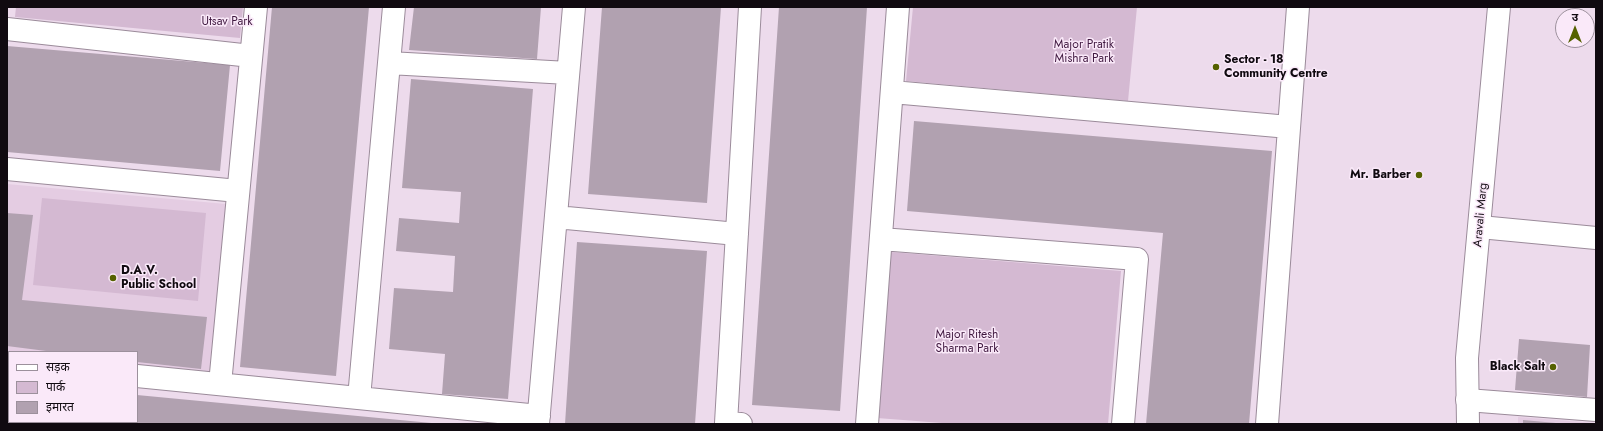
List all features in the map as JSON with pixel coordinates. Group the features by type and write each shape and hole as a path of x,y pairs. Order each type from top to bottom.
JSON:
{"street":[{"path":"220,384 256,7"},
{"path":"359,398 394,7"},
{"path":"138,376 359,398 539,420 574,7"},
{"path":"741,424 726,423 750,7"},
{"path":"866,424 898,7"},
{"path":"1266,424 1298,7"},
{"name":"Aravali Marg","path":"1468,424 1467,358 1499,7"},
{"path":"7,29 251,56"},
{"path":"389,64 568,73"},
{"path":"892,92 1289,127"},
{"path":"7,169 238,191"},
{"path":"556,217 737,234"},
{"path":"1480,227 1596,238"},
{"path":"881,239 1137,259 1123,424"},
{"path":"1467,400 1596,410"}],"shaded area":[{"name":"D.A.V. Public School","path":"7,184 226,204 209,374 138,366 138,351 7,352"},
{"path":"1518,417 1596,423 1596,424 1518,424"}],"green space":[{"name":"Utsav Park","path":"16,7 243,7 240,38 15,17"},
{"name":"Major Pratik Mishra Park","path":"913,7 1137,7 1128,101 906,81"},
{"path":"42,198 206,213 198,301 33,285"},
{"name":"Major Ritesh Sharma Park","path":"891,252 1121,271 1108,424 955,424 877,418"}],"building":[{"path":"272,7 369,7 336,376 240,367"},
{"path":"414,7 541,7 537,59 409,50"},
{"path":"602,7 721,7 707,203 588,194"},
{"path":"779,7 867,7 840,411 752,405"},
{"path":"7,46 230,65 220,171 7,152"},
{"path":"411,79 533,89 508,399 442,394 445,354 389,349 394,288 453,292 455,256 396,251 399,218 459,223 461,192 402,188"},
{"path":"914,121 1272,151 1249,424 1146,424 1163,233 907,211"},
{"path":"7,213 33,215 22,300 207,317 201,369 138,362 138,351 46,351 7,346"},
{"path":"577,242 707,251 695,424 565,424"},
{"name":"Black Salt","path":"1519,339 1590,345 1587,397 1515,390"},
{"path":"8,384 8,423 138,423 138,395 442,424 7,424"},
{"path":"1523,420 1556,423 1556,424 1523,424"}],"place":[{"name":"Sector - 18 Community Centre","path":"1216,67"},
{"name":"Mr. Barber","path":"1419,175"},
{"name":"D.A.V. Public School","path":"113,278"},
{"name":"Black Salt","path":"1553,367"}]}
